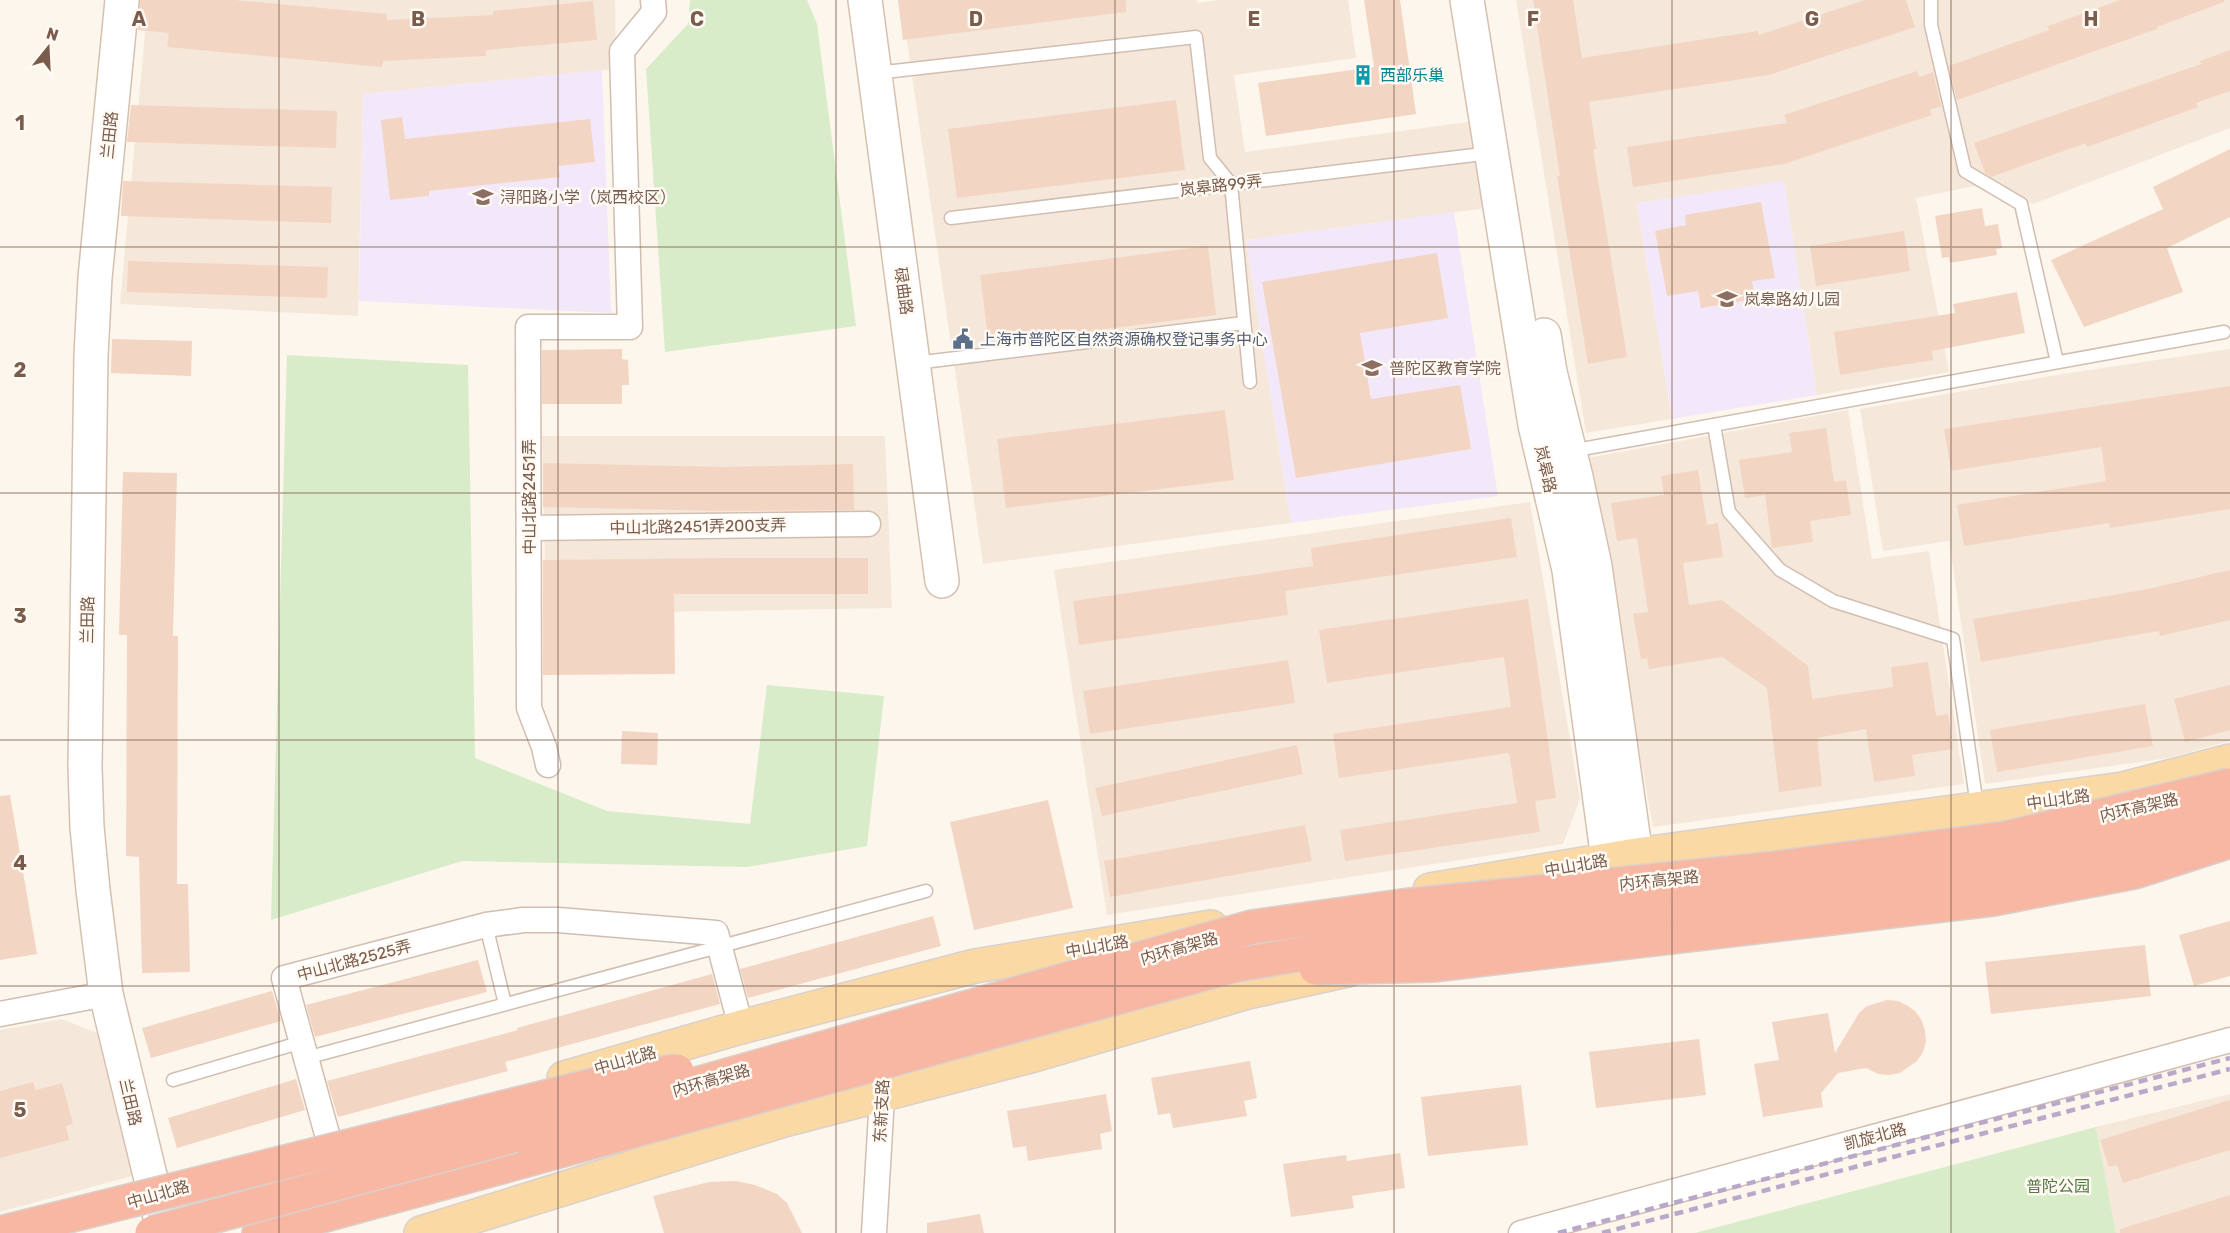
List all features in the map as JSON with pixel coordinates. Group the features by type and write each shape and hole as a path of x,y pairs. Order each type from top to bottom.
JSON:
{"highway":[{"name":"内环高架路","path":"152,1233 491,1142 1252,927 1402,906 1768,869 2006,838 2230,785"},
{"name":"内环高架路","path":"259,1233 1236,965 1420,933 1787,896 2020,865 2230,816"},
{"path":"1236,965 1318,968 1433,965 1993,899 2134,872 2230,841"},
{"path":"0,1233 606,1082 827,1047"},
{"path":"344,1233 534,1158"}],"main road":[{"name":"中山北路","path":"23,1233 741,1027 975,966 1622,857 2123,789 2230,761"},
{"path":"421,1233 784,1120 1034,1055 1248,992 1325,974 1410,958 1632,937 1866,910 2192,862 2230,854"}],"street":[{"name":"兰田路","path":"122,0 95,278 91,356 87,827 106,994 164,1233"},
{"name":"中山北路2451弄","path":"548,765 544,747 529,708 528,327 630,327 622,51 654,12 653,0"},
{"name":"碌曲路","path":"865,0 942,581"},
{"name":"岚皋路","path":"1467,0 1535,425 1569,570 1622,857"},
{"name":"岚皋路","path":"1489,0 1550,372 1595,566 1622,857 1632,937"},
{"name":"中山北路2451弄200支弄","path":"529,528 868,524"},
{"name":"中山北路2525弄","path":"330,1144 284,978 486,925 523,920 558,920 716,933 720,947"},
{"path":"720,947 741,1027"},
{"name":"东新支路","path":"874,1233 888,989"},
{"path":"0,1014 106,994"},
{"name":"凯旋北路","path":"1521,1233 2230,1040"}],"lane":[{"path":"1931,0 1931,25 1965,171 2021,204 2057,362"},
{"path":"875,73 1196,37 1210,158 1231,184 1250,382"},
{"name":"岚皋路99弄","path":"951,218 1492,153"},
{"path":"914,363 1244,323"},
{"path":"1569,451 2224,332"},
{"path":"1714,425 1729,512 1780,570 1833,601 1953,639 1978,810"},
{"path":"173,1080 506,1004 926,891"},
{"path":"486,925 506,1004"}],"shaded area":[{"path":"148,0 615,0 616,69 363,94 358,316 120,304"},
{"path":"901,0 1197,0 1197,3 1219,0 1348,0 1356,58 1234,75 1245,152 1475,121 1487,208 1246,240 1291,523 983,564"},
{"path":"1516,0 2230,0 2230,128 2033,204 1974,186 1916,198 1949,372 1817,395 1784,182 1637,203 1672,419 1586,433"},
{"name":"浔阳路小学（岚西校区）","path":"602,70 611,313 359,301 363,94"},
{"name":"岚皋路幼儿园","path":"1784,181 1817,395 1672,419 1637,203"},
{"name":"普陀区教育学院","path":"1454,212 1498,496 1291,523 1246,240"},
{"path":"2230,349 2230,741 2168,758 1985,784 1949,541 1883,551 1860,409 2056,375"},
{"path":"1848,410 1872,559 1929,551 1964,784 1653,827 1587,458"},
{"path":"542,436 885,436 892,608 546,614"},
{"path":"1530,502 1580,799 1563,844 1107,915 1054,570"},
{"path":"62,1019 97,1033 132,1176 0,1212 0,1030"},
{"path":"2230,1094 2230,1233 2116,1233 2096,1127"}],"green space":[{"path":"690,0 807,0 817,24 856,326 665,352 646,69 688,24"},
{"path":"287,355 468,365 475,758 607,811 750,824 767,685 884,696 867,846 747,867 462,861 271,920"},
{"name":"普陀公园","path":"2096,1127 2116,1233 1695,1233"}],"building":[{"path":"140,0 234,0 387,14 387,20 493,15 493,11 593,1 597,40 486,50 486,56 383,61 382,67 167,47 169,33 138,30"},
{"path":"898,0 1126,0 1126,12 903,40"},
{"name":"西部乐巢","path":"1364,0 1400,0 1416,114 1266,136 1258,83 1374,67"},
{"path":"1533,0 1573,0 1582,58 1758,31 1759,35 1865,0 1906,0 1915,27 1769,75 1589,102 1596,149 1593,149 1627,357 1588,364 1557,176 1560,176"},
{"path":"2120,0 2224,0 2224,2 2157,27 2157,29 1957,100 1949,66 2049,30 2048,26"},
{"path":"2230,50 2230,91 2196,103 2198,107 2087,147 2086,143 1991,177 1985,173 1974,143 2201,64 2200,61"},
{"path":"1917,71 1919,77 1933,72 1941,106 1930,110 1932,115 1784,164 1633,187 1627,147 1787,123 1784,115"},
{"path":"1176,100 1185,170 957,198 948,129"},
{"path":"131,105 337,111 336,148 127,142"},
{"path":"402,117 405,139 590,119 595,162 558,166 560,177 429,191 429,196 390,200 381,120"},
{"path":"2230,149 2230,217 2167,248 2183,292 2084,327 2051,260 2163,209 2153,187"},
{"path":"123,181 332,187 331,223 121,216"},
{"path":"1761,202 1775,278 1752,281 1755,299 1701,308 1698,291 1667,296 1655,231 1686,225 1685,215"},
{"path":"1982,208 1985,226 1998,224 2002,248 1996,249 1997,255 1950,263 1949,257 1942,258 1935,216"},
{"path":"1904,231 1910,271 1816,286 1810,246"},
{"path":"1208,246 1216,315 989,344 980,275"},
{"path":"1437,253 1448,318 1360,333 1371,399 1460,385 1471,449 1296,478 1262,282"},
{"path":"128,261 328,267 327,298 127,292"},
{"path":"2017,292 2025,333 1932,351 1933,360 1840,375 1834,332 1955,313 1953,304"},
{"path":"112,339 192,341 191,376 111,373"},
{"path":"622,349 622,359 628,360 629,385 622,385 622,404 542,404 542,350"},
{"path":"2230,386 2230,509 2110,528 2109,523 1964,546 1957,505 2106,481 2101,447 1951,471 1944,429"},
{"path":"1225,410 1234,480 1006,508 997,439"},
{"path":"1826,428 1834,482 1846,480 1851,515 1810,521 1813,542 1772,548 1765,495 1745,498 1739,460 1792,452 1789,433"},
{"path":"543,463 725,467 853,464 854,510 722,511 543,507"},
{"path":"1698,470 1707,525 1718,523 1723,557 1683,563 1689,605 1722,600 1808,666 1812,699 1893,687 1891,667 1928,662 1936,716 1948,714 1953,749 1912,755 1915,776 1874,782 1866,729 1817,738 1822,786 1779,792 1767,688 1722,657 1649,669 1647,658 1641,659 1633,614 1648,612 1637,538 1617,541 1611,503 1664,495 1661,476"},
{"path":"123,472 177,473 173,636 178,636 177,884 188,884 190,972 142,973 139,857 126,856 127,635 119,635"},
{"path":"1511,518 1517,557 1285,591 1288,615 1079,645 1073,601 1313,566 1311,548"},
{"path":"868,558 868,594 674,594 675,674 543,675 543,560"},
{"path":"2230,570 2230,620 2160,636 2159,631 1981,662 1973,619 2148,589"},
{"path":"1528,599 1556,798 1535,801 1540,832 1345,861 1340,830 1517,803 1509,753 1339,778 1333,734 1511,707 1504,657 1327,683 1319,630"},
{"path":"1288,660 1295,703 1090,734 1083,691"},
{"path":"2230,685 2230,730 2185,742 2174,699"},
{"path":"2145,704 2153,746 1997,772 1990,730"},
{"path":"622,731 658,733 657,765 621,764"},
{"path":"1297,745 1303,774 1102,816 1095,788"},
{"path":"10,795 37,954 0,960 0,796"},
{"path":"1048,800 1073,908 974,930 950,822"},
{"path":"1305,825 1312,861 1110,897 1104,861"},
{"path":"933,916 941,946 748,998 740,969"},
{"path":"2230,921 2230,976 2194,986 2179,935"},
{"path":"2145,945 2151,996 1991,1014 1985,962"},
{"path":"478,960 487,992 315,1037 306,1005"},
{"path":"712,974 720,1004 505,1062 508,1071 338,1117 327,1081 518,1030 517,1028"},
{"path":"272,991 281,1021 151,1058 142,1028"},
{"path":"1887,1000 1898,1001 1908,1006 1922,1021 1926,1042 1917,1061 1900,1073 1889,1075 1878,1074 1866,1068 1838,1073 1821,1093 1823,1107 1763,1117 1754,1064 1779,1060 1772,1022 1828,1013 1835,1053 1859,1013 1867,1006"},
{"path":"1699,1039 1706,1095 1596,1108 1589,1052"},
{"path":"1250,1061 1257,1098 1244,1101 1247,1116 1173,1128 1170,1113 1158,1115 1151,1078"},
{"path":"296,1079 305,1110 177,1148 168,1118"},
{"path":"33,1082 36,1090 62,1083 73,1124 66,1126 69,1140 0,1158 0,1091"},
{"path":"1521,1085 1528,1145 1428,1156 1421,1097"},
{"path":"1106,1094 1112,1131 1100,1134 1102,1149 1028,1161 1026,1146 1013,1148 1007,1111"},
{"path":"2230,1100 2230,1150 2123,1183 2117,1165 2109,1167 2100,1140"},
{"path":"1400,1153 1405,1188 1352,1196 1354,1208 1291,1217 1283,1164 1346,1155 1347,1161"},
{"path":"736,1181 755,1185 777,1194 787,1203 802,1233 664,1233 653,1196 709,1182"},
{"path":"2230,1195 2230,1233 2120,1233 2120,1229"},
{"path":"980,1214 984,1233 927,1233 927,1223"}],"railway":[{"path":"1558,1233 2230,1058"},
{"path":"1602,1233 2230,1069"}],"place":[{"name":"西部乐巢","path":"1363,75"},
{"name":"浔阳路小学（岚西校区）","path":"483,197"},
{"name":"岚皋路幼儿园","path":"1727,299"},
{"name":"上海市普陀区自然资源确权登记事务中心","path":"963,339"},
{"name":"普陀区教育学院","path":"1372,368"}]}
